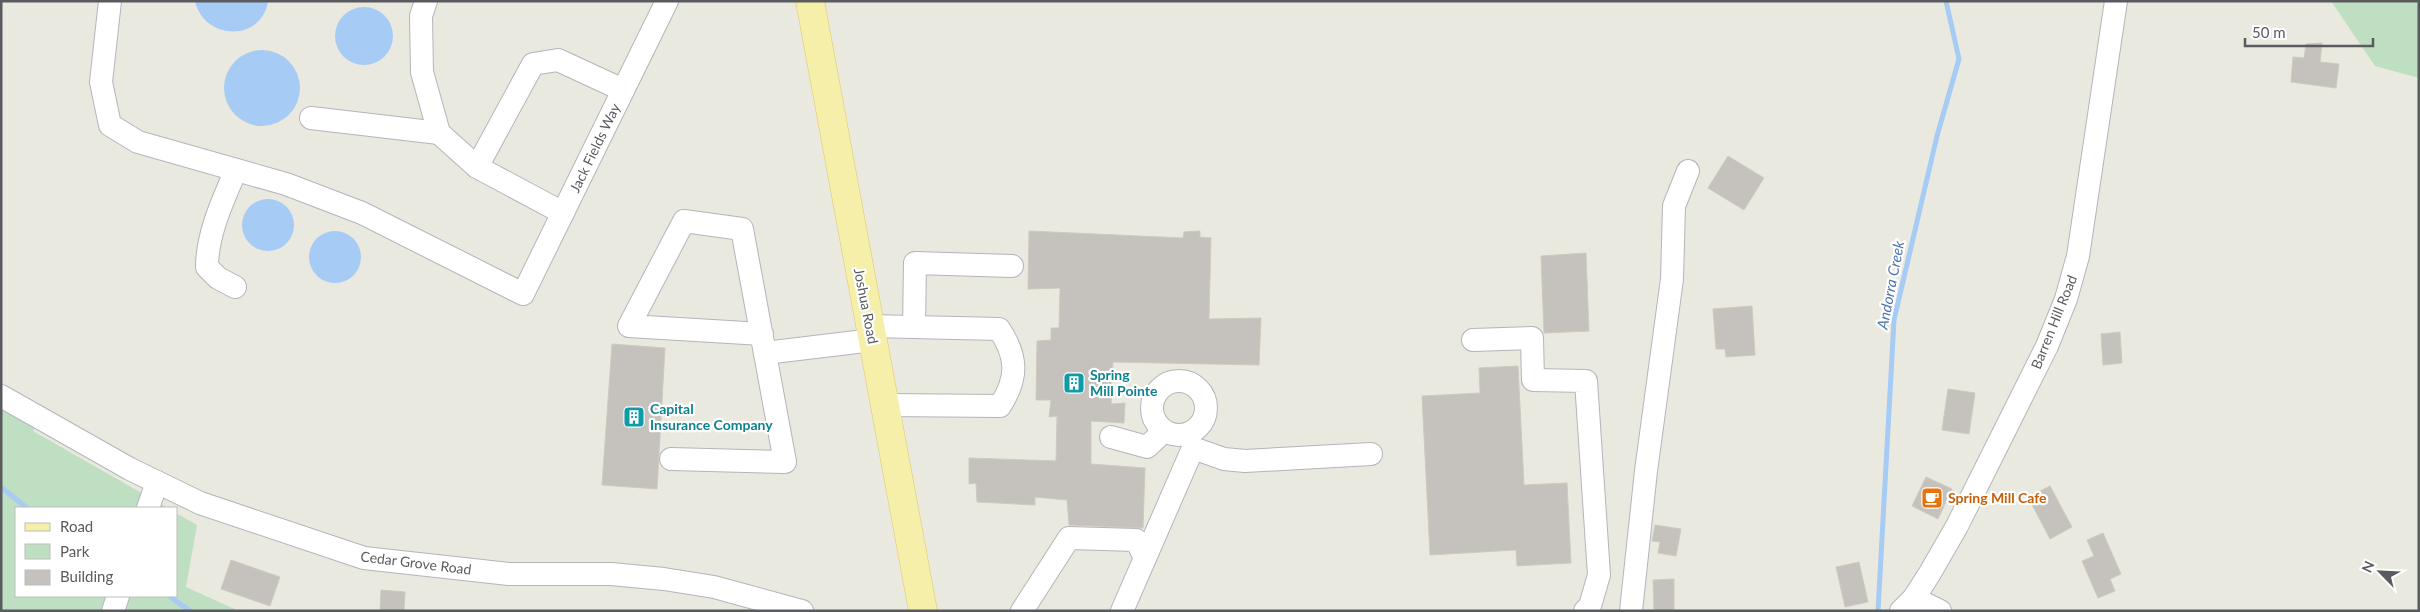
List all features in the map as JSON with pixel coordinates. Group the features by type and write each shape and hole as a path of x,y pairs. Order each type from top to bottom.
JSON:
{"main road":[{"name":"Joshua Road","path":"810,1 923,611"}],"street":[{"path":"110,1 101,82 110,125 138,142 236,170 222,203 207,251 207,267 218,278 235,287"},
{"path":"426,1 421,16 422,72 439,133 477,167 563,213"},
{"name":"Jack Fields Way","path":"236,170 286,184 362,213 523,294 667,1"},
{"name":"Barren Hill Road","path":"1907,604 1944,551 2047,346 2066,299 2081,238 2116,1"},
{"path":"477,167 533,64 558,60 623,90"},
{"path":"311,118 439,133"},
{"path":"1630,611 1646,471 1672,278 1674,206 1688,171"},
{"path":"671,459 785,462 764,344 742,229 684,221 629,326 764,344 914,327 999,329 1009,343 1014,359 1014,376 1009,392 1000,406 885,406"},
{"path":"914,327 915,263 1012,266"},
{"path":"1473,340 1532,338 1533,380 1586,381 1599,575 1590,606 1585,611"},
{"path":"1122,611 1191,441 1202,424 1206,408 1201,392 1187,382 1170,382 1157,393 1153,400 1153,417 1164,431 1191,441 1224,459 1245,461 1372,454"},
{"name":"Cedar Grove Road","path":"1,396 41,420 157,482 200,502 364,558 510,574 611,574 664,578 714,587 802,611"},
{"path":"1112,437 1147,447 1164,431"},
{"path":"148,507 157,482"},
{"path":"1022,611 1069,538 1136,540 1145,558"},
{"path":"113,611 118,597"},
{"path":"1907,604 1940,611"}],"green space":[{"path":"2331,1 2419,1 2419,78 2375,66"},
{"path":"1,396 41,420 33,431 166,507 15,507 15,597 178,597 178,514 197,525 186,587 239,611 1,611"}],"water":[{"path":"195,1 268,1 264,14 255,24 245,30 233,31 220,29 209,24 200,14"},
{"path":"358,7 370,7 385,15 393,30 393,42 385,57 370,65 358,65 343,57 335,42 335,30 343,15"},
{"path":"262,50 276,53 289,61 297,74 300,88 297,102 289,115 276,123 262,126 248,123 235,115 227,102 224,88 227,74 235,61 248,53"},
{"path":"263,199 273,199 287,206 294,220 294,230 287,244 273,251 263,251 253,247 246,240 242,230 242,220 246,210 253,203"},
{"path":"335,231 345,233 353,239 359,247 361,257 359,267 353,275 345,281 335,283 325,281 317,275 311,267 309,257 311,247 317,239 325,233"}],"building":[{"path":"2322,43 2320,62 2339,64 2336,88 2291,82 2293,57 2304,58 2306,44"},
{"path":"1728,156 1764,178 1744,210 1708,188"},
{"name":"Spring Mill Pointe","path":"1029,231 1183,238 1184,232 1200,231 1200,237 1211,238 1209,319 1261,318 1259,365 1113,362 1111,404 1125,403 1124,423 1091,421 1091,464 1145,468 1143,528 1069,525 1067,500 1035,497 1035,505 977,502 976,483 969,484 969,458 1056,461 1057,416 1049,417 1051,400 1036,400 1037,341 1051,340 1051,328 1059,328 1060,288 1028,289"},
{"path":"1586,253 1589,331 1544,333 1541,256"},
{"path":"1752,306 1755,355 1726,357 1725,349 1716,349 1713,309"},
{"path":"2120,332 2122,363 2103,365 2101,334"},
{"name":"Capital Insurance Company","path":"612,344 665,348 657,489 602,485"},
{"path":"1518,366 1524,485 1567,483 1571,563 1517,566 1516,550 1430,555 1422,396 1480,393 1479,368"},
{"path":"1948,389 1975,393 1969,434 1942,430"},
{"name":"Spring Mill Cafe","path":"1926,477 1952,489 1938,519 1912,506"},
{"path":"2050,486 2072,527 2050,539 2028,497"},
{"path":"1655,525 1681,529 1676,556 1658,553 1660,542 1652,541"},
{"path":"2103,533 2121,574 2110,579 2115,591 2098,598 2082,561 2094,556 2087,540"},
{"path":"231,560 280,577 270,606 221,589"},
{"path":"1859,562 1868,602 1845,607 1836,567"},
{"path":"1674,579 1674,611 1654,611 1653,580"},
{"path":"381,590 405,592 404,611 380,611"}],"waterway":[{"name":"Andorra Creek","path":"1878,611 1894,320 1937,136 1959,59 1946,1"},
{"path":"1,487 26,507"},
{"path":"170,597 190,611"}],"place":[{"name":"Spring Mill Pointe","path":"1074,383"},
{"name":"Capital Insurance Company","path":"634,417"},
{"name":"Spring Mill Cafe","path":"1932,498"}]}
